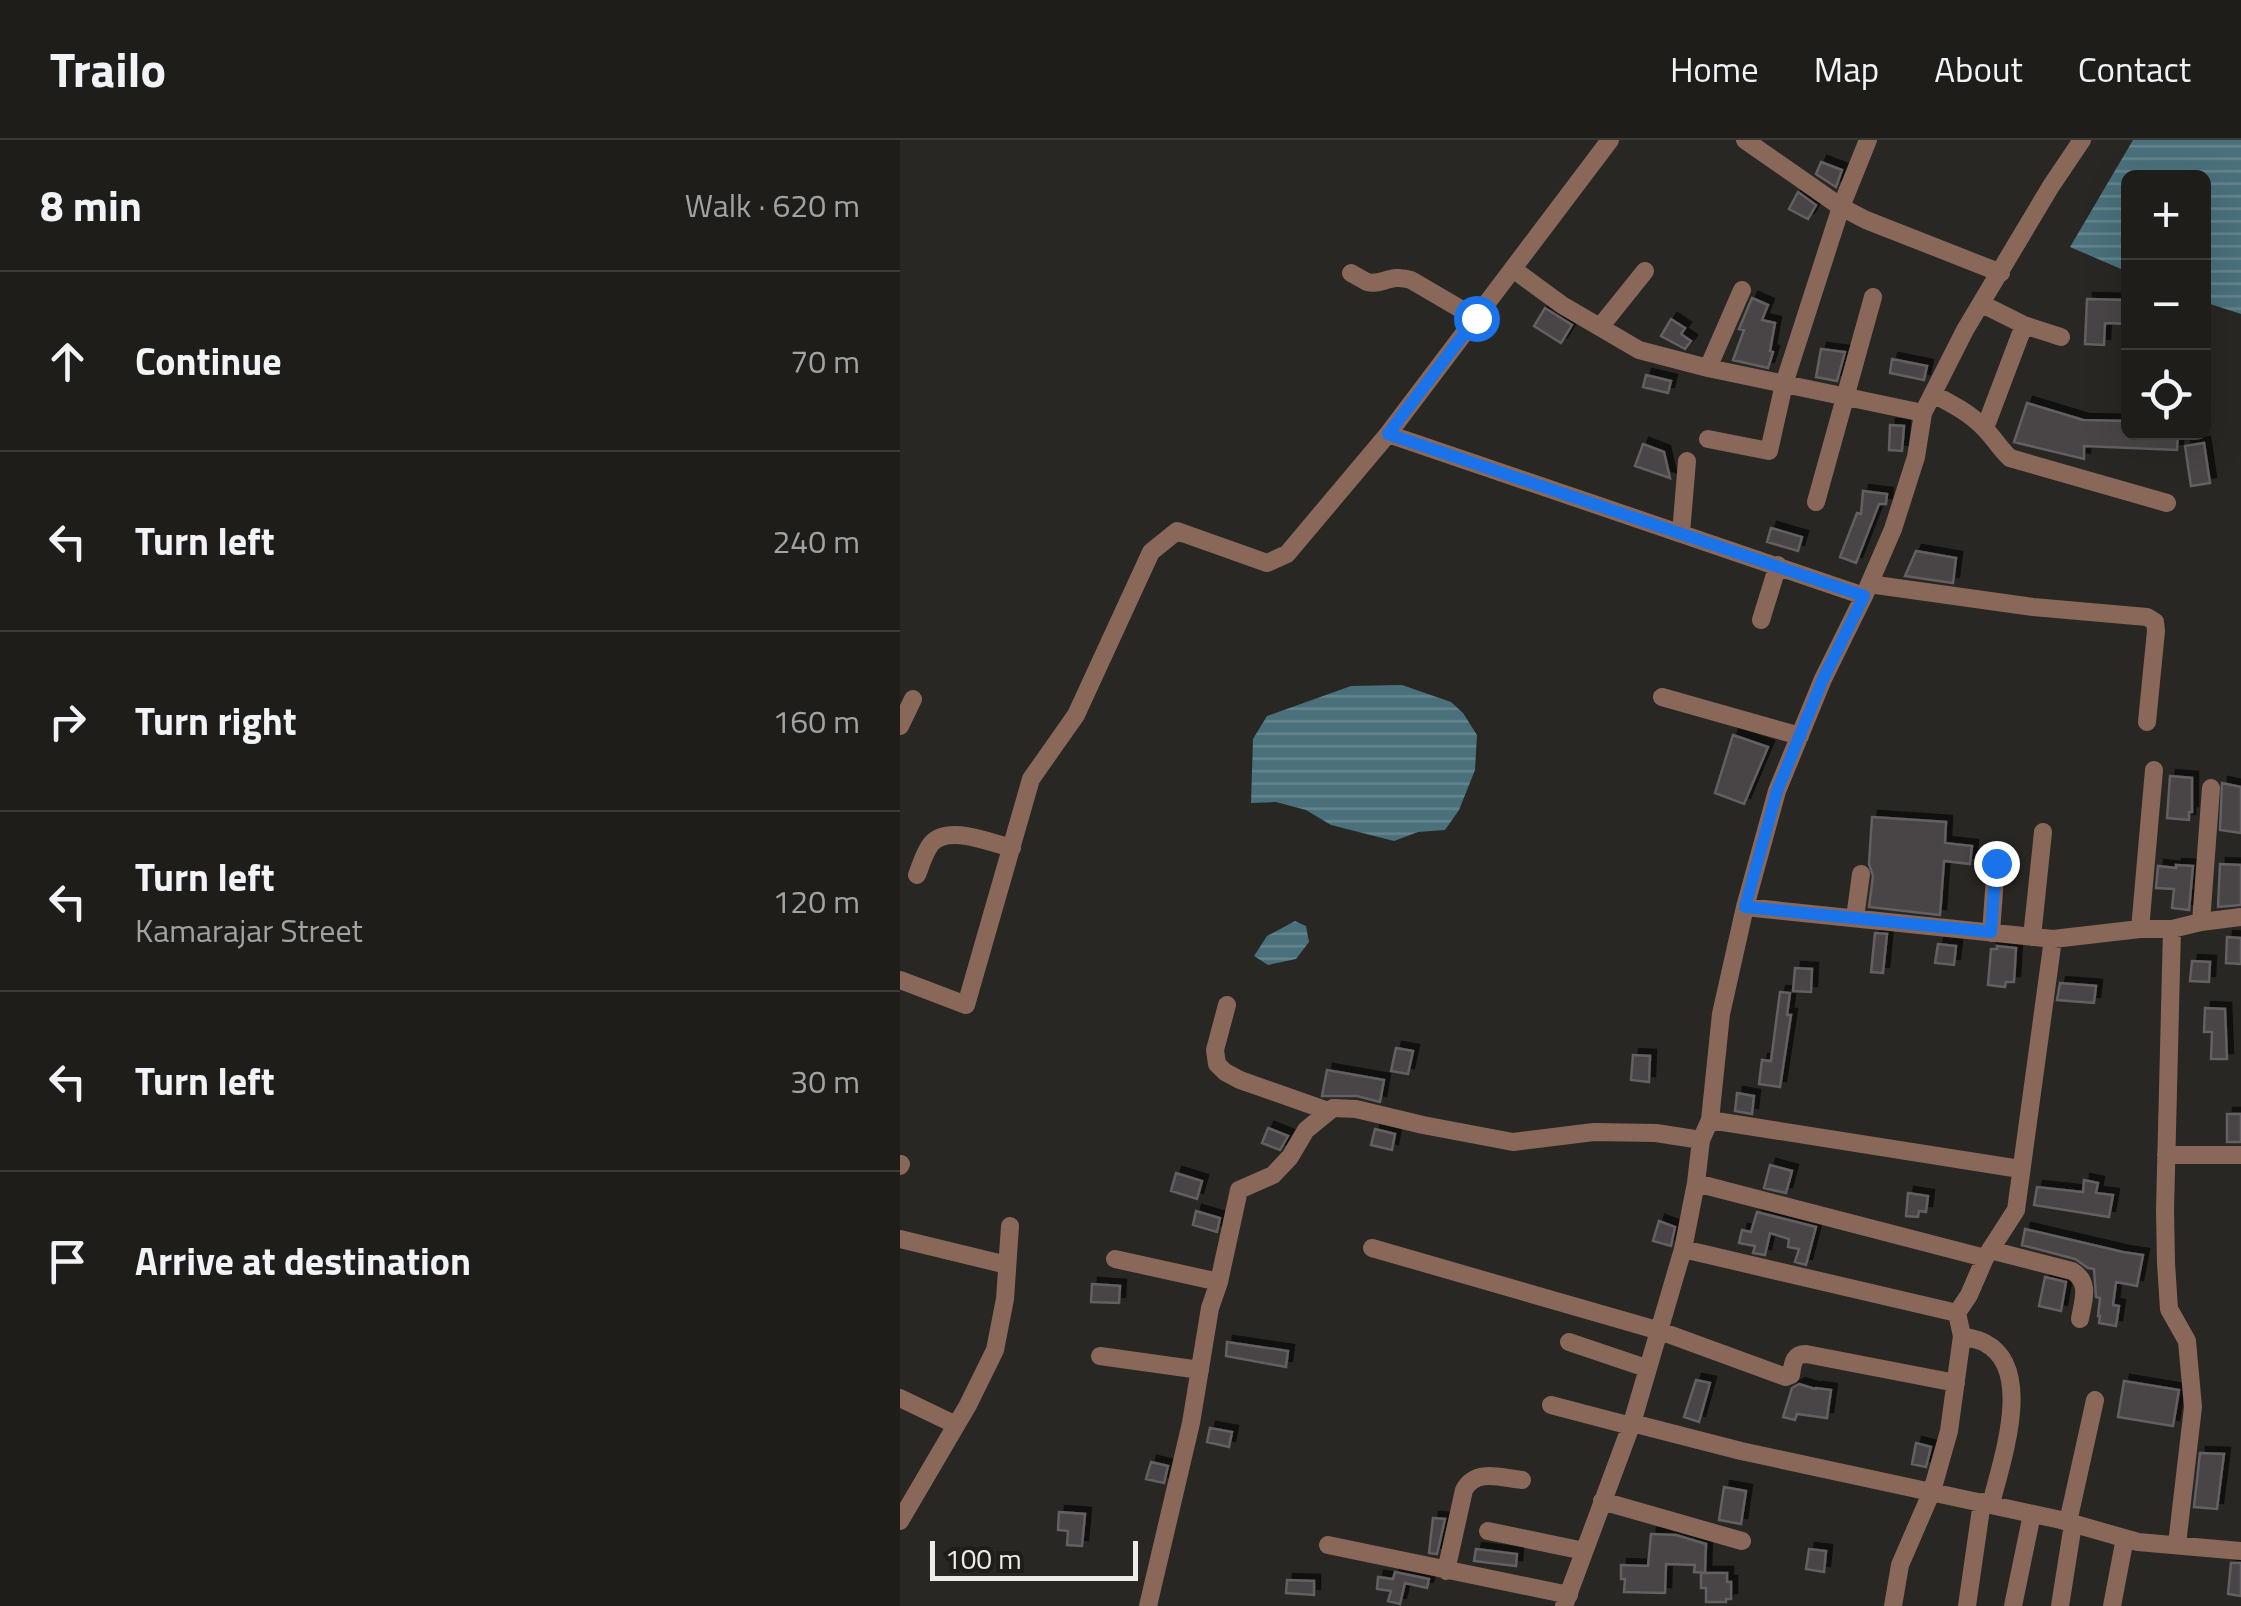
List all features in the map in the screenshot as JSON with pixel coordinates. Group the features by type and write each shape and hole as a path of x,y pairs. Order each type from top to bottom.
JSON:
{"street":[{"path":"900,980 966,1005 1032,779 1076,716 1151,552 1177,531 1267,564 1287,554 1388,434 1610,140"},
{"path":"1746,140 1841,207 2001,273"},
{"path":"1708,440 1769,452 1784,384 1841,207 1868,140"},
{"path":"1328,1545 1566,1600 1632,1425 1683,1249 1701,1140 1710,1120 1721,1014 1777,791 1903,501 1924,413 1946,364 2082,140"},
{"path":"1513,269 1639,350 1924,413"},
{"path":"1600,328 1644,271"},
{"path":"1351,273 1366,282 1389,277 1411,280 1476,318"},
{"path":"1708,368 1742,290"},
{"path":"1816,502 1873,297"},
{"path":"1982,304 2061,337"},
{"path":"1984,428 2024,324"},
{"path":"1932,394 1956,406 1984,428 2010,458 2167,503"},
{"path":"1388,434 1778,566 1867,590 2147,617 2155,622 2156,632 2147,722"},
{"path":"1681,533 1686,461"},
{"path":"1761,620 1778,566"},
{"path":"1662,696 1800,736"},
{"path":"900,726 913,699"},
{"path":"2140,929 2154,770"},
{"path":"2201,922 2211,788"},
{"path":"2032,937 2043,832"},
{"path":"917,875 932,842 943,835 1012,848"},
{"path":"1991,932 1996,863"},
{"path":"1855,918 1861,874"},
{"path":"1745,907 2053,939 2172,929 2241,917"},
{"path":"2172,929 2165,1210 2169,1309 2188,1341 2193,1407 2177,1544"},
{"path":"1894,1606 1900,1565 1932,1491 1949,1431 1962,1336 1957,1313 2016,1210 2053,939"},
{"path":"1227,1005 1214,1050 1216,1064 1240,1080 1328,1111"},
{"path":"1148,1606 1192,1423 1210,1308 1239,1190 1272,1176 1290,1157 1306,1130 1328,1111 1356,1109 1513,1142 1594,1132 1656,1133 1701,1140"},
{"path":"1710,1120 2020,1169"},
{"path":"2166,1155 2241,1155"},
{"path":"1696,1183 2072,1271 2084,1283 2080,1319"},
{"path":"900,1522 995,1350 1005,1299 1010,1226"},
{"path":"900,1239 1007,1265"},
{"path":"1372,1248 1660,1331 1786,1376 1791,1374 1795,1358 1806,1354 1956,1383"},
{"path":"1683,1249 1957,1313"},
{"path":"1115,1259 1219,1282"},
{"path":"1962,1336 1984,1342 2002,1360 2010,1376 2011,1400 2006,1446 1986,1503 1966,1606"},
{"path":"1570,1342 1646,1368"},
{"path":"1100,1356 1200,1370"},
{"path":"900,1398 956,1425"},
{"path":"2060,1606 2071,1523 2095,1400"},
{"path":"1550,1405 1986,1503 2138,1542 2241,1552"},
{"path":"1446,1570 1468,1482 1473,1477 1486,1476 1522,1480"},
{"path":"1602,1501 1742,1541"},
{"path":"2013,1606 2032,1514"},
{"path":"1488,1532 1584,1550"},
{"path":"2112,1606 2125,1538"}],"water":[{"path":"2133,140 2241,140 2241,314 2211,304 2211,170 2121,170 2121,269 2070,247"},
{"path":"1402,685 1451,702 1477,735 1475,770 1459,810 1445,830 1418,832 1394,841 1331,825 1306,810 1276,802 1251,803 1253,739 1267,716 1351,686"},
{"path":"1295,921 1306,926 1309,942 1296,959 1268,965 1254,956 1267,936"}],"building":[{"path":"1821,162 1842,170 1836,187 1816,174"},
{"path":"1798,192 1816,205 1808,219 1789,209"},
{"path":"1752,298 1768,305 1762,320 1775,323 1768,368 1733,360 1744,330 1739,329"},
{"path":"2087,299 2121,300 2121,324 2105,323 2104,345 2085,344"},
{"path":"1545,308 1572,325 1561,343 1534,326"},
{"path":"1671,319 1685,328 1681,334 1691,341 1685,349 1661,336"},
{"path":"1821,349 1845,352 1837,381 1816,377"},
{"path":"1892,359 1927,366 1924,380 1890,373"},
{"path":"1646,375 1671,381 1668,393 1643,387"},
{"path":"2027,403 2083,420 2121,421 2121,440 2178,440 2177,450 2084,446 2084,459 2014,442"},
{"path":"1890,425 1904,426 1902,451 1889,450"},
{"path":"2204,443 2210,483 2191,486 2185,446"},
{"path":"1643,444 1664,452 1670,478 1635,466"},
{"path":"1863,491 1887,494 1886,504 1879,504 1856,563 1840,557 1857,513 1861,514"},
{"path":"1771,528 1802,537 1798,551 1767,542"},
{"path":"1916,551 1956,558 1953,583 1905,576"},
{"path":"1733,735 1768,747 1744,804 1715,793"},
{"path":"2170,776 2192,778 2189,820 2167,818"},
{"path":"2222,783 2241,787 2241,833 2220,830"},
{"path":"1872,817 1946,822 1945,843 1972,846 1970,864 1944,861 1940,915 1869,907"},
{"path":"2220,864 2241,865 2241,905 2218,907"},
{"path":"2158,866 2193,866 2189,910 2172,908 2174,889 2156,888"},
{"path":"1875,933 1887,934 1883,973 1871,972"},
{"path":"2227,937 2241,938 2241,964 2226,963"},
{"path":"1938,944 1956,946 1954,965 1935,963"},
{"path":"2016,948 2014,982 2006,982 2005,987 1988,985 1991,949"},
{"path":"2192,961 2210,962 2209,982 2190,981"},
{"path":"1795,968 1812,969 1811,992 1793,991"},
{"path":"2060,983 2096,986 2094,1003 2057,1000"},
{"path":"1780,992 1790,993 1787,1015 1791,1015 1780,1087 1759,1084 1762,1060 1771,1061"},
{"path":"2205,1008 2225,1009 2227,1059 2211,1059 2212,1032 2204,1032"},
{"path":"1396,1048 1413,1051 1408,1074 1391,1071"},
{"path":"1633,1055 1650,1056 1649,1082 1631,1080"},
{"path":"1327,1070 1384,1080 1380,1102 1357,1096 1322,1096"},
{"path":"1737,1093 1754,1096 1752,1114 1735,1111"},
{"path":"2227,1114 2241,1114 2241,1142 2227,1142"},
{"path":"1268,1128 1288,1136 1280,1150 1262,1143"},
{"path":"1375,1129 1395,1134 1392,1150 1371,1145"},
{"path":"1770,1165 1792,1171 1786,1193 1764,1188"},
{"path":"1176,1173 1202,1181 1197,1199 1171,1191"},
{"path":"2084,1180 2098,1183 2096,1193 2113,1195 2109,1217 2034,1205 2037,1187 2083,1192"},
{"path":"1908,1193 1928,1196 1926,1212 1919,1211 1918,1217 1906,1216"},
{"path":"1196,1211 1220,1218 1217,1232 1193,1225"},
{"path":"1757,1212 1816,1227 1806,1265 1795,1262 1799,1249 1788,1247 1789,1239 1770,1233 1765,1255 1753,1253 1755,1246 1739,1243 1742,1230 1751,1232"},
{"path":"1659,1221 1675,1227 1671,1246 1653,1241"},
{"path":"2025,1229 2143,1255 2137,1286 2116,1282 2116,1326 2099,1323 2100,1298 2096,1297 2094,1269 2075,1259 2022,1245"},
{"path":"2045,1277 2066,1282 2061,1311 2039,1306"},
{"path":"1092,1284 1120,1286 1119,1303 1091,1302"},
{"path":"1227,1342 1288,1351 1286,1367 1226,1356"},
{"path":"1696,1380 1710,1383 1699,1422 1684,1417"},
{"path":"2124,1381 2179,1390 2173,1426 2118,1417"},
{"path":"1799,1384 1831,1390 1827,1418 1797,1414 1795,1420 1783,1417 1792,1388"},
{"path":"1210,1428 1232,1432 1229,1447 1207,1442"},
{"path":"1916,1443 1931,1447 1926,1467 1912,1464"},
{"path":"2200,1453 2224,1454 2217,1509 2194,1507"},
{"path":"1151,1462 1168,1466 1164,1483 1146,1479"},
{"path":"1724,1487 1746,1491 1741,1524 1719,1520"},
{"path":"1059,1512 1085,1514 1082,1546 1067,1545 1068,1531 1058,1530"},
{"path":"1433,1518 1445,1519 1437,1554 1429,1553"},
{"path":"1651,1534 1676,1535 1706,1544 1705,1573 1694,1572 1695,1565 1666,1564 1665,1593 1624,1592 1621,1565 1648,1566"},
{"path":"1476,1549 1517,1554 1516,1566 1474,1561"},
{"path":"1809,1549 1826,1551 1824,1572 1806,1569"},
{"path":"2231,1563 2241,1563 2241,1596 2228,1594"},
{"path":"1395,1572 1429,1579 1427,1588 1405,1583 1400,1604 1388,1601 1391,1591 1377,1589 1378,1577 1393,1579"},
{"path":"1701,1573 1727,1573 1731,1599 1706,1602"},
{"path":"1287,1580 1314,1581 1314,1595 1286,1593"}],"route":[{"path":"1476,318 1388,434 1864,596 1823,679 1777,791 1745,907 1991,932 1996,863"}]}
